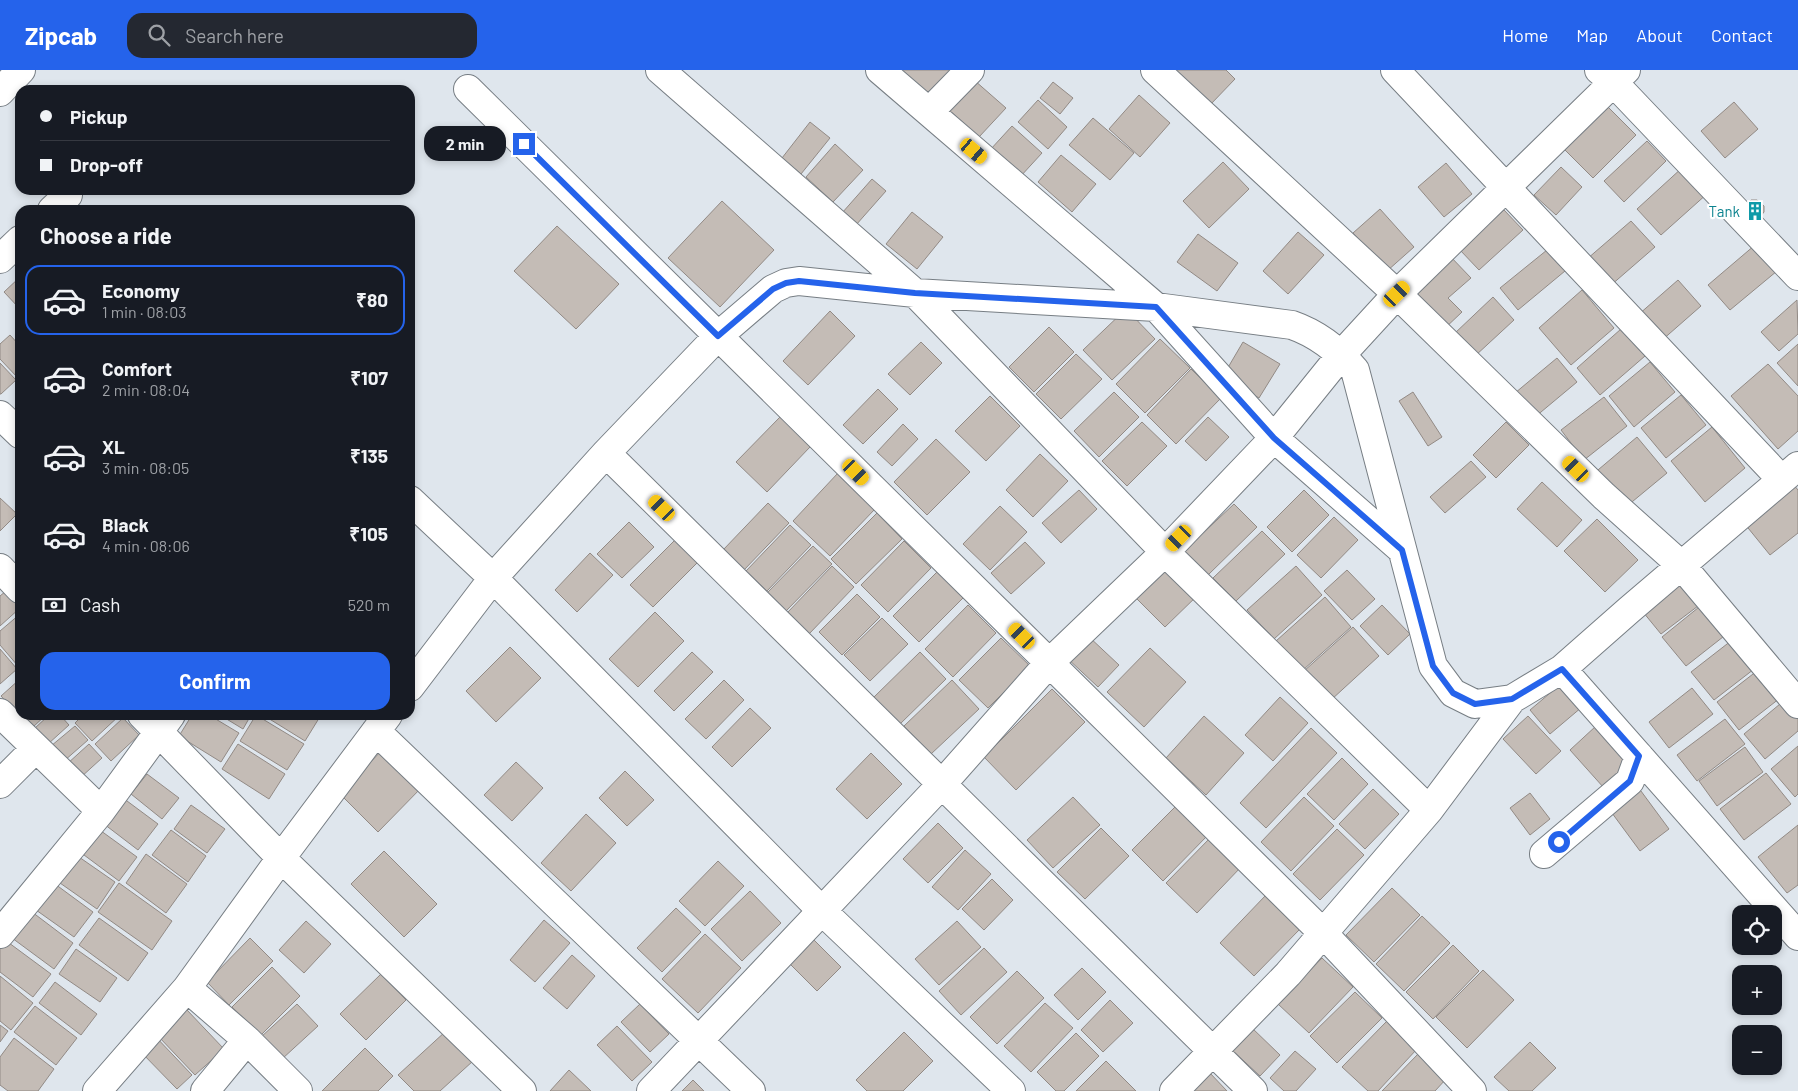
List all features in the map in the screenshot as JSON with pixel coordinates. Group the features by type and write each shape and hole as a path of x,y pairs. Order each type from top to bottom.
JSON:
{"street":[{"path":"0,92 21,70"},
{"path":"660,70 915,293 1165,552 1428,810"},
{"path":"880,70 1156,307 1274,438 1402,550"},
{"path":"929,112 970,70"},
{"path":"1154,70 1397,294 1604,496 1681,565 1798,704"},
{"path":"1174,1091 1288,974 1428,810 1512,699 1562,669 1790,472 1507,187 1395,70"},
{"path":"651,1091 942,784 1049,663 1165,552 1274,438 1342,355 1397,294 1507,187 1613,74 1798,276"},
{"path":"468,89 1322,932 1472,1091"},
{"path":"0,259 15,245"},
{"path":"415,679 493,578 606,453 718,336 773,289 786,283 799,281 915,293 1156,307 1292,324 1308,330 1342,355 1355,370 1433,666 1453,693 1475,704 1512,699"},
{"path":"606,453 1253,1091"},
{"path":"415,505 493,578 821,910 1011,1091"},
{"path":"0,568 15,584"},
{"path":"1562,669 1798,936"},
{"path":"0,713 101,811"},
{"path":"0,934 101,811 157,721 281,858 522,1091"},
{"path":"97,1091 187,988 382,723 751,1091"},
{"path":"0,784 36,748"},
{"path":"1544,854 1630,781 1639,756"},
{"path":"187,988 247,1040 298,1091"},
{"path":"205,1091 247,1040"}],"building":[{"path":"899,70 957,70 931,99"},
{"path":"1174,70 1226,70 1235,79 1210,105"},
{"path":"974,80 1006,108 979,137 948,109"},
{"path":"1053,82 1073,98 1060,114 1040,98"},
{"path":"1139,95 1170,123 1140,157 1109,129"},
{"path":"1038,100 1067,127 1048,149 1018,122"},
{"path":"1602,101 1636,135 1593,178 1559,144"},
{"path":"1734,102 1758,129 1725,158 1701,131"},
{"path":"1093,118 1134,153 1110,180 1069,145"},
{"path":"810,122 830,138 801,174 782,158"},
{"path":"1012,126 1042,153 1020,177 990,150"},
{"path":"1647,141 1666,161 1624,202 1604,181"},
{"path":"835,144 863,170 833,202 806,177"},
{"path":"1061,155 1096,184 1072,212 1038,182"},
{"path":"1223,162 1249,189 1209,228 1183,201"},
{"path":"1446,163 1472,194 1444,217 1418,187"},
{"path":"1561,167 1582,187 1556,215 1534,195"},
{"path":"1683,167 1708,193 1661,235 1637,209"},
{"path":"872,179 886,191 856,225 842,213"},
{"name":"Tank","path":"1751,200 1757,200 1764,206 1764,212 1760,217 1746,205"},
{"path":"722,201 774,250 720,307 668,258"},
{"path":"1380,209 1414,247 1387,271 1353,233"},
{"path":"1504,210 1523,230 1479,270 1460,250"},
{"path":"912,212 943,237 917,269 886,244"},
{"path":"1631,221 1655,247 1610,286 1587,259"},
{"path":"557,226 619,284 576,329 514,271"},
{"path":"1298,232 1324,255 1288,294 1263,271"},
{"path":"1198,234 1238,263 1217,291 1177,262"},
{"path":"1755,245 1777,271 1730,310 1708,285"},
{"path":"1547,250 1565,271 1518,310 1500,288"},
{"path":"1449,255 1471,278 1448,298 1462,312 1443,330 1409,294"},
{"path":"1678,280 1701,306 1661,341 1638,315"},
{"path":"15,282 15,304 4,292"},
{"path":"1582,290 1614,328 1571,365 1539,328"},
{"path":"1493,297 1514,320 1475,356 1454,334"},
{"path":"1797,300 1798,334 1779,351 1761,332"},
{"path":"1126,309 1155,339 1112,380 1083,350"},
{"path":"830,311 855,336 808,385 783,361"},
{"path":"1049,327 1074,352 1034,392 1009,367"},
{"path":"1621,329 1645,356 1600,395 1577,368"},
{"path":"10,335 15,340 15,375 0,359 0,344"},
{"path":"1160,339 1190,368 1145,413 1116,384"},
{"path":"921,342 942,363 910,395 888,374"},
{"path":"1243,342 1280,364 1259,398 1223,376"},
{"path":"1798,344 1798,386 1777,363"},
{"path":"1076,354 1102,379 1061,419 1036,394"},
{"path":"1557,358 1577,382 1535,417 1515,393"},
{"path":"1650,362 1675,392 1634,427 1609,396"},
{"path":"0,363 15,381 0,394"},
{"path":"1768,364 1798,396 1798,431 1778,449 1731,396"},
{"path":"1191,369 1221,398 1176,444 1147,415"},
{"path":"878,389 898,409 863,444 843,425"},
{"path":"1114,392 1139,417 1099,457 1074,431"},
{"path":"1413,392 1442,437 1428,446 1399,401"},
{"path":"1681,395 1706,425 1666,458 1641,428"},
{"path":"990,396 1020,426 986,461 955,431"},
{"path":"1604,397 1627,426 1584,460 1561,430"},
{"path":"780,417 810,447 767,492 736,462"},
{"path":"1208,417 1229,437 1206,461 1185,441"},
{"path":"1142,422 1167,446 1127,486 1102,461"},
{"path":"1506,422 1529,445 1496,478 1473,455"},
{"path":"903,424 918,439 892,466 877,452"},
{"path":"1712,427 1745,468 1705,502 1671,461"},
{"path":"1637,437 1667,473 1621,511 1592,475"},
{"path":"936,439 970,472 927,515 894,482"},
{"path":"1040,454 1068,481 1033,517 1006,490"},
{"path":"1471,461 1486,477 1445,513 1430,497"},
{"path":"838,473 875,509 830,556 793,521"},
{"path":"1542,482 1582,520 1557,547 1517,509"},
{"path":"1793,484 1798,490 1798,533 1770,555 1744,523"},
{"path":"1079,490 1097,509 1061,543 1042,523"},
{"path":"1304,490 1329,515 1292,552 1267,527"},
{"path":"0,498 15,512 15,516 0,531"},
{"path":"768,503 789,523 744,570 723,550"},
{"path":"1234,504 1257,527 1208,575 1184,551"},
{"path":"1000,506 1027,532 990,570 963,544"},
{"path":"877,513 902,539 856,584 831,559"},
{"path":"1334,517 1358,540 1321,578 1297,555"},
{"path":"1597,519 1638,560 1605,592 1564,551"},
{"path":"629,522 654,547 622,578 597,554"},
{"path":"790,525 811,545 767,591 746,571"},
{"path":"1262,531 1285,554 1236,601 1213,578"},
{"path":"675,540 698,562 653,607 630,585"},
{"path":"904,541 931,568 888,612 861,585"},
{"path":"1025,542 1045,563 1011,594 991,573"},
{"path":"813,546 832,564 786,611 767,593"},
{"path":"590,553 613,575 577,612 555,590"},
{"path":"1169,561 1200,593 1165,627 1133,595"},
{"path":"832,566 854,587 809,634 787,613"},
{"path":"1296,566 1322,595 1274,639 1247,610"},
{"path":"1347,570 1375,599 1352,620 1324,591"},
{"path":"937,572 963,598 919,642 893,616"},
{"path":"1684,580 1702,603 1661,634 1643,612"},
{"path":"6,591 15,602 15,612 0,626 0,596"},
{"path":"857,594 880,617 842,655 819,632"},
{"path":"1325,597 1351,627 1303,670 1276,641"},
{"path":"1704,603 1728,633 1686,666 1662,637"},
{"path":"968,605 996,633 953,677 925,649"},
{"path":"1382,605 1410,634 1388,655 1360,626"},
{"path":"655,612 684,641 638,687 609,659"},
{"path":"15,618 15,662 0,645 0,631"},
{"path":"882,618 908,644 870,681 844,655"},
{"path":"1353,627 1379,656 1331,700 1304,671"},
{"path":"1087,635 1119,665 1098,687 1066,657"},
{"path":"1736,637 1758,666 1714,700 1691,672"},
{"path":"1001,638 1030,666 988,708 959,680"},
{"path":"510,647 541,678 496,722 466,691"},
{"path":"1150,648 1186,682 1144,727 1107,692"},
{"path":"0,649 15,667 15,671 0,684"},
{"path":"692,652 713,672 674,711 654,691"},
{"path":"920,652 946,679 899,725 873,698"},
{"path":"1762,667 1784,695 1739,730 1717,702"},
{"path":"724,680 744,700 706,739 685,719"},
{"path":"952,680 979,709 931,754 904,726"},
{"path":"15,683 15,711 1,696"},
{"path":"1562,683 1582,707 1550,734 1530,710"},
{"path":"1692,688 1713,714 1669,748 1649,722"},
{"path":"1052,689 1085,722 1016,790 984,757"},
{"path":"1280,697 1308,723 1273,761 1245,735"},
{"path":"1786,699 1798,713 1798,731 1765,759 1744,734"},
{"path":"750,708 771,728 732,767 712,747"},
{"path":"1204,716 1244,753 1206,795 1166,758"},
{"path":"1528,716 1561,751 1536,774 1503,739"},
{"path":"1725,719 1745,744 1697,781 1677,755"},
{"path":"26,720 41,720 33,727"},
{"path":"44,720 64,720 69,725 48,744 34,729"},
{"path":"78,720 115,720 92,741 75,723"},
{"path":"121,720 125,720 139,735 111,761 95,744"},
{"path":"189,720 217,720 239,733 221,762 179,736"},
{"path":"228,720 248,720 243,729"},
{"path":"253,720 264,720 304,744 287,770 240,741"},
{"path":"271,720 318,720 305,741"},
{"path":"75,726 88,740 64,761 51,746"},
{"path":"1596,726 1631,764 1604,788 1570,750"},
{"path":"1311,728 1337,753 1266,828 1240,803"},
{"path":"89,744 102,758 80,778 67,764"},
{"path":"238,744 285,774 269,799 222,769"},
{"path":"1798,746 1798,794 1795,797 1771,769"},
{"path":"385,747 424,785 378,832 340,794"},
{"path":"1745,747 1763,772 1717,806 1699,781"},
{"path":"871,753 902,784 867,819 836,789"},
{"path":"1342,758 1368,784 1334,820 1307,794"},
{"path":"516,762 543,788 512,821 484,795"},
{"path":"625,771 654,800 627,826 599,798"},
{"path":"1766,773 1791,804 1744,840 1720,809"},
{"path":"147,774 179,798 162,819 131,794"},
{"path":"1638,787 1669,829 1640,851 1609,809"},
{"path":"1373,789 1399,814 1365,849 1339,824"},
{"path":"1530,793 1550,819 1530,835 1510,808"},
{"path":"1073,797 1100,825 1053,868 1027,840"},
{"path":"1304,797 1334,826 1291,871 1261,842"},
{"path":"123,798 158,824 138,850 104,824"},
{"path":"1178,804 1209,834 1163,881 1132,850"},
{"path":"191,805 225,829 207,853 174,829"},
{"path":"586,814 616,843 571,891 541,863"},
{"path":"938,823 963,848 928,883 903,859"},
{"path":"1798,825 1798,885 1787,893 1758,857"},
{"path":"97,828 137,857 119,881 80,852"},
{"path":"1101,828 1129,856 1085,899 1057,872"},
{"path":"1337,829 1364,855 1320,900 1293,874"},
{"path":"171,830 206,856 188,882 152,855"},
{"path":"1212,836 1242,866 1197,913 1166,883"},
{"path":"965,850 991,874 958,910 932,887"},
{"path":"384,851 437,904 404,937 351,884"},
{"path":"146,854 187,884 166,913 126,883"},
{"path":"79,857 115,882 97,909 60,883"},
{"path":"718,861 744,886 705,926 679,901"},
{"path":"992,879 1013,900 984,930 962,909"},
{"path":"119,883 172,921 152,950 98,912"},
{"path":"55,884 93,912 74,937 36,910"},
{"path":"1392,888 1420,915 1374,962 1346,935"},
{"path":"750,891 781,923 742,961 711,929"},
{"path":"1266,895 1300,929 1254,976 1220,943"},
{"path":"676,908 701,932 662,972 637,948"},
{"path":"32,912 73,943 54,969 12,938"},
{"path":"1422,916 1450,943 1404,991 1376,964"},
{"path":"99,918 148,953 128,981 79,945"},
{"path":"544,920 570,943 535,982 510,960"},
{"path":"306,921 331,944 304,973 279,950"},
{"path":"957,921 981,947 939,985 915,959"},
{"path":"705,934 741,968 698,1013 662,979"},
{"path":"809,935 841,967 817,991 785,959"},
{"path":"250,938 273,961 229,1005 207,982"},
{"path":"5,940 51,974 33,997 0,972 0,947"},
{"path":"1453,945 1479,971 1433,1019 1406,992"},
{"path":"984,948 1007,972 961,1015 939,991"},
{"path":"76,949 117,978 100,1002 59,974"},
{"path":"572,955 595,976 567,1009 543,988"},
{"path":"1322,958 1353,987 1309,1033 1278,1004"},
{"path":"272,967 300,996 261,1035 232,1007"},
{"path":"1082,968 1106,992 1078,1020 1054,995"},
{"path":"1483,970 1514,1000 1467,1048 1436,1017"},
{"path":"1017,971 1044,998 997,1044 970,1017"},
{"path":"381,974 406,1000 366,1040 340,1014"},
{"path":"0,976 33,1003 11,1030 0,1021"},
{"path":"55,982 97,1014 81,1035 39,1003"},
{"path":"1355,992 1382,1018 1337,1063 1310,1036"},
{"path":"1110,1000 1133,1023 1103,1052 1081,1030"},
{"path":"1045,1003 1073,1028 1031,1072 1004,1046"},
{"path":"297,1004 318,1026 282,1059 261,1037"},
{"path":"640,1004 669,1034 650,1052 621,1022"},
{"path":"35,1006 77,1038 56,1065 14,1032"},
{"path":"187,1010 224,1049 195,1075 159,1037"},
{"path":"1387,1021 1417,1049 1378,1091 1368,1091 1342,1067"},
{"path":"0,1025 8,1031 0,1042"},
{"path":"617,1026 652,1062 632,1081 597,1045"},
{"path":"1251,1027 1280,1055 1260,1076 1231,1049"},
{"path":"446,1031 473,1061 440,1091 414,1091 398,1075"},
{"path":"904,1032 933,1061 903,1091 867,1091 856,1080"},
{"path":"1076,1033 1099,1056 1064,1091 1056,1091 1037,1072"},
{"path":"154,1035 192,1075 177,1089 139,1050"},
{"path":"14,1038 54,1069 38,1091 8,1091 0,1085 0,1057"},
{"path":"1530,1042 1556,1068 1532,1091 1509,1091 1494,1077"},
{"path":"365,1048 393,1076 378,1091 322,1091"},
{"path":"1295,1051 1316,1069 1296,1091 1284,1091 1270,1078"},
{"path":"1419,1053 1446,1079 1435,1091 1382,1091"},
{"path":"1106,1061 1136,1091 1076,1091"},
{"path":"569,1070 591,1091 550,1091"},
{"path":"1209,1072 1227,1091 1188,1091"},
{"path":"693,1080 704,1091 682,1091"}],"place":[{"name":"Tank","path":"1755,211"}],"route":[{"path":"524,144 718,336 773,289 786,283 799,281 915,293 1156,307 1274,438 1402,550 1433,666 1453,693 1475,704 1512,699 1562,669 1639,756 1630,781 1559,842"}]}
